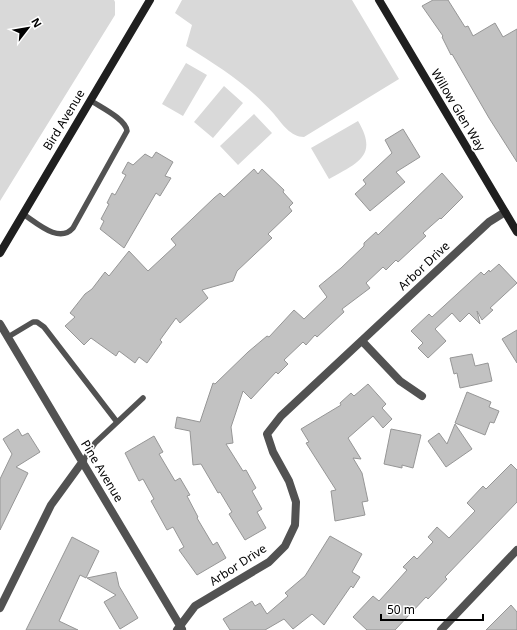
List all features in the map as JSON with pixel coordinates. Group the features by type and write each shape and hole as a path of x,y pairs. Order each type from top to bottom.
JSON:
{"street":[{"name":"Bird Avenue","path":"0,253 150,0"},
{"name":"Willow Glen Way","path":"379,0 517,232"},
{"name":"Arbor Drive","path":"180,628 195,606 269,562 285,546 295,525 296,502 289,481 273,452 268,434 281,416 489,222 505,212"},
{"name":"Pine Avenue","path":"0,324 180,628"},
{"path":"362,341 400,381 422,396"},
{"path":"0,608 51,505 82,461"},
{"path":"441,630 517,550"}],"lane":[{"path":"23,214 56,234 63,235 73,228 127,131 127,127 122,121 90,100"},
{"path":"8,337 33,322 37,322 44,327 117,422"},
{"path":"82,461 95,443 143,398"}],"shaded area":[{"path":"0,0 114,0 115,15 0,201"},
{"path":"182,0 352,0 399,79 304,137 295,135 280,122 264,103 253,93 222,69 186,46 192,25 175,13"},
{"path":"186,63 207,75 183,116 162,104"},
{"path":"224,86 243,103 213,138 194,122"},
{"path":"254,114 272,133 238,165 220,146"},
{"path":"358,121 364,133 366,143 365,151 362,157 356,163 329,179 311,148"}],"building":[{"path":"433,0 448,0 465,27 468,26 473,36 495,23 503,37 517,29 517,162 489,118 452,54 451,55 442,37 443,36 422,6"},
{"path":"403,129 420,157 396,172 405,182 370,211 355,194 366,184 363,180 392,153 385,140"},
{"path":"156,152 173,162 165,176 171,178 160,196 156,193 124,248 100,229 104,221 101,219 109,204 107,203 112,193 115,195 126,175 122,173 128,162 133,165 145,154 152,158"},
{"path":"254,169 258,174 262,169 284,190 283,192 293,203 289,207 292,211 268,234 272,238 237,271 233,281 202,290 208,298 180,323 176,318 160,340 162,342 147,363 139,357 135,363 119,351 116,356 91,338 84,345 65,326 75,317 70,313 85,294 92,289 105,272 109,276 129,251 148,271 176,245 171,239 214,198 220,193 224,197"},
{"path":"442,173 463,197 441,219 440,218 423,233 426,236 398,262 396,260 386,270 383,267 366,283 370,288 342,309 344,312 317,337 315,335 306,345 303,342 284,360 288,364 278,374 276,372 251,399 243,391 231,427 233,443 226,444 243,471 246,470 256,488 252,491 262,509 257,512 266,528 245,540 229,514 232,512 220,492 218,493 201,464 193,465 190,431 175,428 177,417 200,422 213,383 215,384 267,336 269,337 294,310 304,319 327,297 319,286 341,268 376,232 378,235"},
{"path":"499,264 517,283 490,308 493,310 482,320 477,311 480,324 469,313 460,322 452,313 435,329 446,341 428,358 418,348 423,343 411,331 429,314 432,317 481,272 484,275"},
{"path":"517,330 517,363 502,339"},
{"path":"472,354 475,366 488,363 492,381 460,388 457,373 454,374 450,358"},
{"path":"368,384 386,404 382,408 392,419 383,428 373,416 348,438 361,459 353,458 362,473 368,501 362,502 365,515 335,521 331,491 336,490 306,443 309,442 301,429 341,405 340,403 351,393 354,396"},
{"path":"467,392 491,402 489,407 499,411 494,423 490,422 485,435 455,423"},
{"path":"455,424 472,449 446,467 428,441 439,433 447,444"},
{"path":"18,429 22,436 28,433 40,452 16,467 28,473 0,530 0,479 12,454 3,439"},
{"path":"391,429 421,435 413,468 402,465 402,468 384,464"},
{"path":"154,436 163,452 159,454 175,481 180,478 190,495 187,496 198,517 197,518 213,545 217,542 226,558 197,575 179,550 184,547 173,527 167,530 151,501 154,499 143,479 139,481 125,453"},
{"path":"511,464 517,470 517,502 445,577 447,579 428,599 426,597 395,630 367,630 353,617 373,596 379,601 407,570 403,567 414,556 417,559 433,542 428,537 437,527 449,538 475,511 467,503 483,486 486,489"},
{"path":"330,536 362,554 352,572 360,577 353,588 351,586 324,625 312,614 293,629 284,619 265,630 230,630 223,619 252,601 255,606 260,603 267,614 288,596 285,593 305,576"},
{"path":"72,537 99,551 86,578 80,575 59,621 78,630 26,630"},
{"path":"116,572 119,586 138,618 120,629 104,602 116,595 87,578"},
{"path":"511,605 517,612 517,630 486,630"}]}
